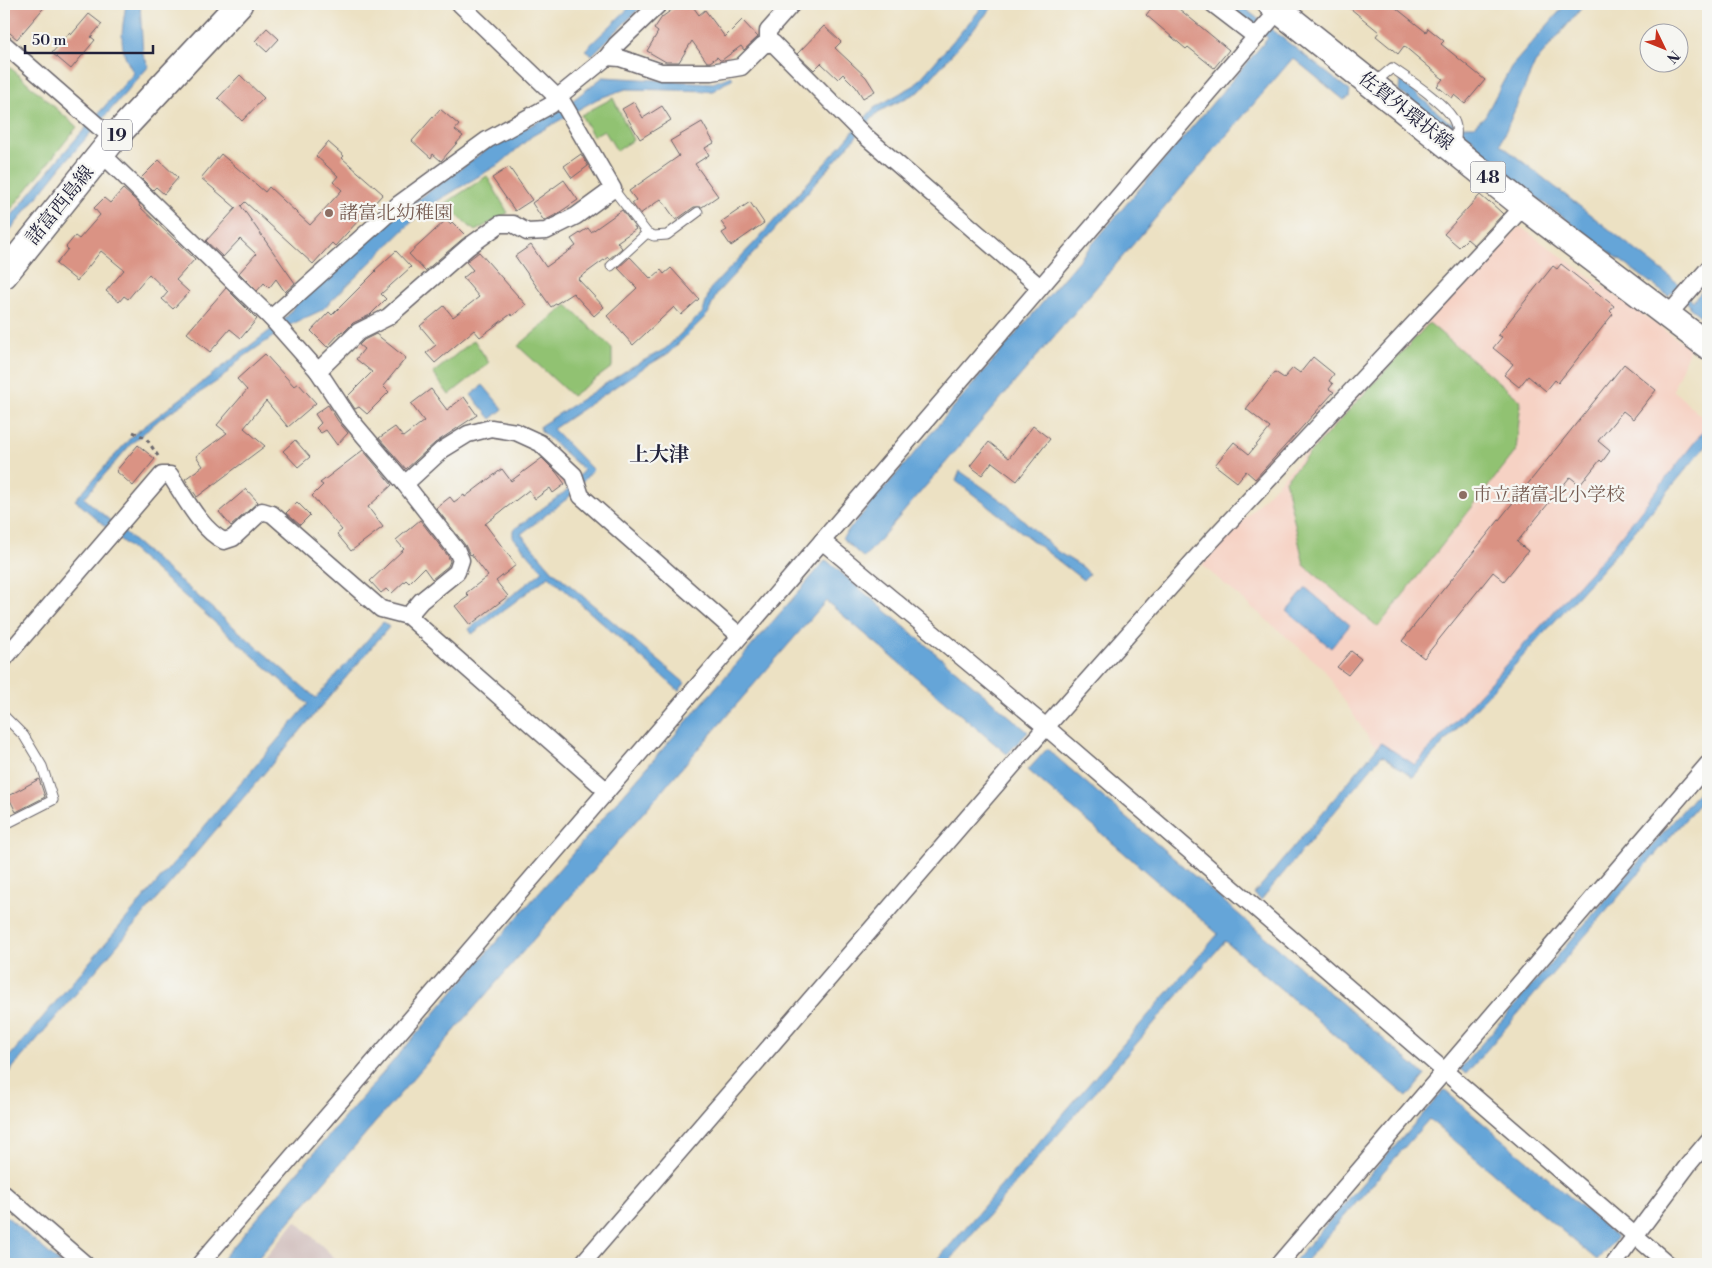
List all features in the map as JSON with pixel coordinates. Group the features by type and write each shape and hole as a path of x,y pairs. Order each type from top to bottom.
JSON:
{"main road":[{"name":"諸富西島線","path":"4,275 100,134 239,4"},
{"name":"佐賀外環状線","path":"1266,22 1372,85 1456,141 1524,206 1678,303 1708,346"}],"street":[{"path":"318,371 358,332 388,317 468,247 500,224 513,224 527,232 546,231 576,216 613,189 573,117 561,100 460,4"},
{"path":"277,325 399,204 487,140 561,100 659,4"},
{"path":"768,44 768,31 792,4"},
{"path":"200,1264 1040,288 1266,22 1213,4"},
{"path":"607,57 620,58 661,72 712,72 741,66 763,45 773,43 858,130 1040,288"},
{"path":"4,44 100,134 277,325 318,371 349,418 405,484 457,551 461,560 457,572 421,601 408,616"},
{"path":"582,1264 1046,727 1212,540 1433,309 1524,206"},
{"path":"1678,303 1708,269"},
{"path":"405,484 442,450 468,434 491,428 516,432 540,443 577,483 581,496 740,636"},
{"path":"4,660 162,475 170,475 196,515 216,537 224,541 232,538 262,511 272,514 382,609 408,616 607,791"},
{"path":"822,541 1046,727 1668,1264"},
{"path":"1279,1264 1708,764"},
{"path":"1614,1264 1708,1141"},
{"path":"4,1194 85,1264"}],"lane":[{"path":"1372,85 1392,68 1447,109 1455,121 1456,141"},
{"path":"613,189 647,233 654,236 667,235 698,212"},
{"path":"611,266 647,233"},
{"path":"4,716 24,736 42,766 53,800 4,825"}],"path":[{"path":"133,432 146,438 170,475"}],"shaded area":[{"name":"市立諸富北小学校","path":"1519,226 1690,348 1673,390 1708,423 1708,437 1610,553 1414,772 1371,742 1323,668 1202,565 1436,312"},
{"path":"296,1221 341,1264 260,1264"}],"green space":[{"path":"4,62 77,127 4,218"},
{"path":"613,98 633,140 617,151 604,130 593,136 581,115"},
{"path":"487,176 508,213 475,231 444,204"},
{"path":"567,305 612,348 612,367 572,396 518,346"},
{"path":"1429,323 1521,401 1516,451 1378,627 1304,565 1285,480"},
{"path":"474,340 489,363 449,395 433,373"}],"water":[{"path":"126,4 140,4 143,55 149,66 66,161 4,238 4,225 60,157 134,73 125,56 122,40"},
{"path":"633,4 644,4 592,55 585,50"},
{"path":"985,4 995,4 920,91 878,112 717,293 708,314 669,353 640,370 553,429 593,470 568,498 521,534 552,570 685,683 679,691 549,576 472,634 469,629 543,571 513,537 513,530 566,491 584,470 541,431 540,426 630,368 665,349 703,312 710,289 756,241 874,108 915,85"},
{"path":"1226,4 1239,4 1350,91 1349,97 1344,100 1293,58 864,558 842,538 1268,38"},
{"path":"1566,4 1585,4 1535,63 1500,144 1679,284 1676,288 1693,301 1708,284 1708,322 1689,307 1690,304 1672,292 1668,296 1472,149 1474,140 1443,125 1399,91 1400,80 1448,121 1462,126 1474,126 1485,116 1511,67"},
{"path":"731,76 733,78 713,91 626,89 597,99 532,136 501,163 427,207 322,310 290,325 239,360 222,378 160,419 131,444 84,498 316,698 383,622 389,627 4,1078 4,1063 308,704 75,500 133,435 285,319 295,305 386,223 490,147 560,110 603,77 713,83"},
{"path":"483,385 503,409 491,419 471,395"},
{"path":"1708,425 1708,443 1614,556 1413,777 1382,755 1261,900 1254,894 1381,743 1415,765 1609,551"},
{"path":"960,471 1005,503 1058,552 1084,568 1089,574 1083,580 956,481"},
{"path":"826,560 1028,732 1007,754 826,601 253,1264 218,1264"},
{"path":"1306,588 1350,625 1331,648 1287,611"},
{"path":"1047,749 1425,1075 1407,1097 1225,941 946,1264 934,1264 1218,934 1028,770"},
{"path":"1708,781 1708,793 1466,1074 1460,1069"},
{"path":"1444,1090 1617,1237 1597,1260 1429,1119 1303,1264 1292,1264"},
{"path":"4,1214 61,1264 16,1264 4,1253"}],"building":[{"path":"13,4 47,4 17,39 4,28 4,15"},
{"path":"680,4 691,4 699,15 705,10 725,37 742,20 758,37 744,50 741,46 722,60 717,57 710,62 707,62 692,41 679,62 666,62 647,51 658,32 654,29 662,17"},
{"path":"1155,4 1173,4 1229,50 1214,68 1188,47 1186,49 1146,15"},
{"path":"1345,4 1391,4 1426,32 1428,28 1444,41 1441,44 1485,80 1465,104 1454,95 1452,98 1437,86 1443,79 1404,46 1398,54 1376,36 1379,32"},
{"path":"89,14 102,24 91,37 95,40 71,69 52,53"},
{"path":"824,26 841,42 835,48 866,77 875,91 863,98 856,87 843,74 838,79 821,63 814,70 797,54"},
{"path":"267,28 279,39 267,52 255,41"},
{"path":"240,75 264,98 242,121 218,98"},
{"path":"634,102 643,118 662,106 671,120 640,139 622,109"},
{"path":"440,109 459,125 455,130 463,136 441,161 433,154 431,158 412,141"},
{"path":"702,122 714,143 705,148 709,155 695,164 718,196 702,207 694,207 676,220 661,199 640,214 632,203 636,200 629,191 679,156 670,141"},
{"path":"328,142 344,156 342,158 383,194 335,246 332,243 313,264 245,202 241,206 295,283 285,292 276,279 269,288 264,283 257,291 239,273 256,254 240,239 223,257 206,241 236,208 201,178 221,154 265,192 269,187 310,225 342,190 333,182 338,176 316,156"},
{"path":"581,154 588,166 572,178 564,166"},
{"path":"159,160 178,178 164,194 156,187 153,190 141,178"},
{"path":"509,167 532,200 515,211 492,178"},
{"path":"564,180 578,200 544,221 532,203"},
{"path":"123,189 195,259 176,280 189,292 173,309 162,299 168,292 149,274 128,299 124,296 119,302 106,291 124,270 101,251 77,281 56,264 68,249 66,247 75,236 79,239 100,215 94,208 104,198 110,203"},
{"path":"1480,195 1503,214 1474,245 1467,239 1459,247 1444,234"},
{"path":"750,202 764,223 731,246 722,233 727,230 721,222"},
{"path":"622,210 636,229 617,242 622,248 609,259 608,257 578,279 604,307 594,316 573,293 551,307 515,256 531,245 546,267 576,246 571,239 588,228 591,232"},
{"path":"446,220 450,224 452,222 466,236 425,271 409,254"},
{"path":"396,251 411,267 381,294 386,299 370,315 353,323 344,332 342,331 327,347 311,331 329,312 332,315"},
{"path":"479,252 526,305 480,337 474,330 435,363 426,353 436,345 420,326 444,306 453,317 479,297 463,278 473,270 466,262"},
{"path":"630,257 651,279 661,270 664,274 671,268 699,299 681,315 674,307 633,345 607,316 637,288 618,268"},
{"path":"1561,264 1614,306 1610,311 1613,314 1558,383 1555,380 1546,391 1528,376 1519,387 1504,375 1513,364 1493,348 1502,337 1498,335 1553,266 1557,269"},
{"path":"226,288 257,319 241,338 230,329 210,352 187,333"},
{"path":"376,334 406,358 383,386 389,392 367,414 359,407 355,409 347,397 372,372 356,359 364,349 359,345"},
{"path":"265,354 294,386 298,383 316,403 288,427 266,401 244,428 265,446 197,497 185,479 203,466 196,456 227,433 217,425 247,390 237,379"},
{"path":"1313,357 1334,374 1329,381 1333,384 1329,389 1334,392 1255,479 1246,471 1237,482 1215,465 1234,442 1249,454 1270,428 1246,409 1275,372 1284,378 1293,368 1300,373"},
{"path":"1624,364 1656,390 1633,419 1623,411 1598,441 1610,451 1602,462 1600,460 1580,485 1570,477 1517,542 1528,551 1504,581 1493,572 1424,658 1402,641"},
{"path":"431,389 447,410 464,397 477,415 435,443 406,469 379,438 395,427 403,437 424,421 411,404"},
{"path":"328,405 348,433 337,445 326,430 321,433 316,428 321,423 315,414"},
{"path":"1033,426 1050,439 1017,481 992,462 982,475 970,466 989,442 1009,458"},
{"path":"295,440 310,457 298,467 283,451"},
{"path":"138,445 155,459 133,486 116,471"},
{"path":"363,450 392,485 368,507 383,527 351,551 337,534 342,530 312,496 323,485 320,483"},
{"path":"542,458 565,484 553,493 550,488 535,499 529,490 485,524 516,565 496,581 508,596 470,625 455,606 469,596 466,593 488,576 470,555 465,545 436,508 450,497 454,502 464,495 465,497 502,469 511,481"},
{"path":"246,489 258,502 231,526 219,512"},
{"path":"297,502 310,515 300,525 286,513"},
{"path":"420,520 448,556 450,561 448,566 432,579 424,568 409,583 406,580 391,594 386,589 381,593 370,581 404,549 396,540"},
{"path":"1351,651 1361,659 1348,675 1337,667"},
{"path":"39,779 45,797 16,812 8,796"}],"place":[{"name":"諸富北幼稚園","path":"329,213"},
{"name":"市立諸富北小学校","path":"1463,495"}],"district":[{"name":"上大津","path":"659,455"}]}
